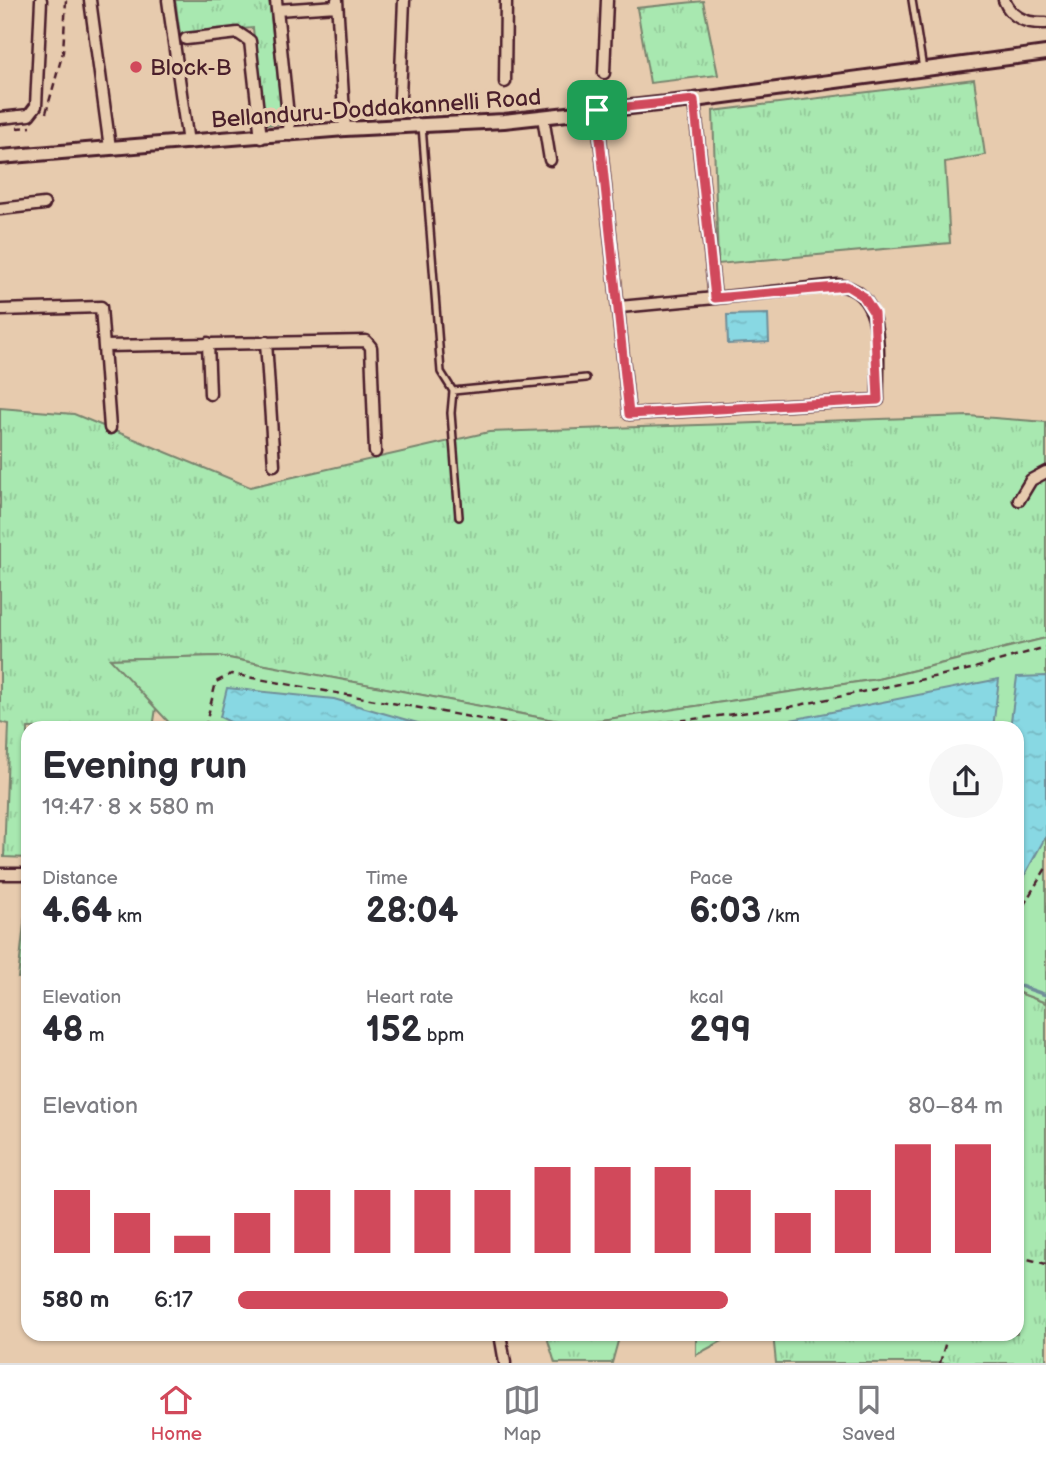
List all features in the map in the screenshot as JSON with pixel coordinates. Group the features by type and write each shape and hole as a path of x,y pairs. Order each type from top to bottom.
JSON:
{"street":[{"path":"0,118 29,115 36,106 41,0"},
{"path":"90,0 110,148"},
{"path":"168,0 168,16 188,144"},
{"path":"400,97 404,0"},
{"path":"505,82 506,0"},
{"path":"604,73 607,0"},
{"path":"1004,0 1009,10 1025,22 1046,23"},
{"path":"290,135 276,5 337,3 345,129"},
{"path":"186,39 238,33 250,41 261,138"},
{"name":"Bellanduru-Doddakannelli Road","path":"0,157 188,144 345,129 543,117 694,100 1046,53"},
{"path":"694,100 715,298"},
{"path":"597,110 620,307 629,414 878,400 874,313 863,296 847,286 620,307"},
{"path":"543,117 550,160"},
{"path":"0,209 44,204"},
{"path":"0,310 98,306 103,309 110,428"},
{"path":"106,346 366,341 371,347 376,452"},
{"path":"266,342 274,466"},
{"path":"208,343 210,394"},
{"path":"1019,500 1031,480 1046,472"},
{"path":"0,874 21,874"},
{"path":"501,1341 505,1363"}],"lane":[{"path":"912,0 923,69"},
{"path":"422,126 441,372 453,391 451,412 458,517"},
{"path":"453,391 586,378"}],"path":[{"path":"680,721 790,708 971,669 1046,647"},
{"path":"207,721 216,682 231,674 492,721"},
{"path":"1024,905 1046,869"},
{"path":"1024,1258 1046,1264"},
{"path":"940,1363 946,1341"}],"green space":[{"path":"175,0 269,0 283,123 263,125 253,28 180,34"},
{"path":"703,1 718,75 650,83 637,8"},
{"path":"974,79 985,155 945,162 950,243 718,264 713,111"},
{"path":"0,408 74,414 250,487 489,432 969,416 1046,422 1046,638 878,679 594,721 558,721 218,656 111,659 156,708 154,721 21,721 21,858 4,857 9,724 0,722"},
{"path":"1046,638 1046,1003 1024,995 1024,721 594,721 878,679"},
{"path":"218,656 558,721 168,721 110,659"},
{"path":"21,951 21,978 18,978"},
{"path":"1024,995 1046,1003 1046,1363 776,1363 774,1341 1024,1341"},
{"path":"548,1341 618,1341 612,1363 555,1363"},
{"path":"696,1341 722,1341 696,1355"}],"water":[{"path":"768,314 769,342 728,344 727,315"},
{"path":"1046,676 1046,836 1024,876 1024,721 1011,721 1017,677"},
{"path":"999,679 994,721 786,721"},
{"path":"227,688 334,699 411,721 228,721 220,717"}],"waterway":[{"path":"1024,987 1046,995"}],"place":[{"name":"Block-B","path":"136,67"}],"route":[{"path":"694,100 715,298 838,285 847,286 863,296 874,313 878,400 629,414 620,307 597,110 694,100"}]}
